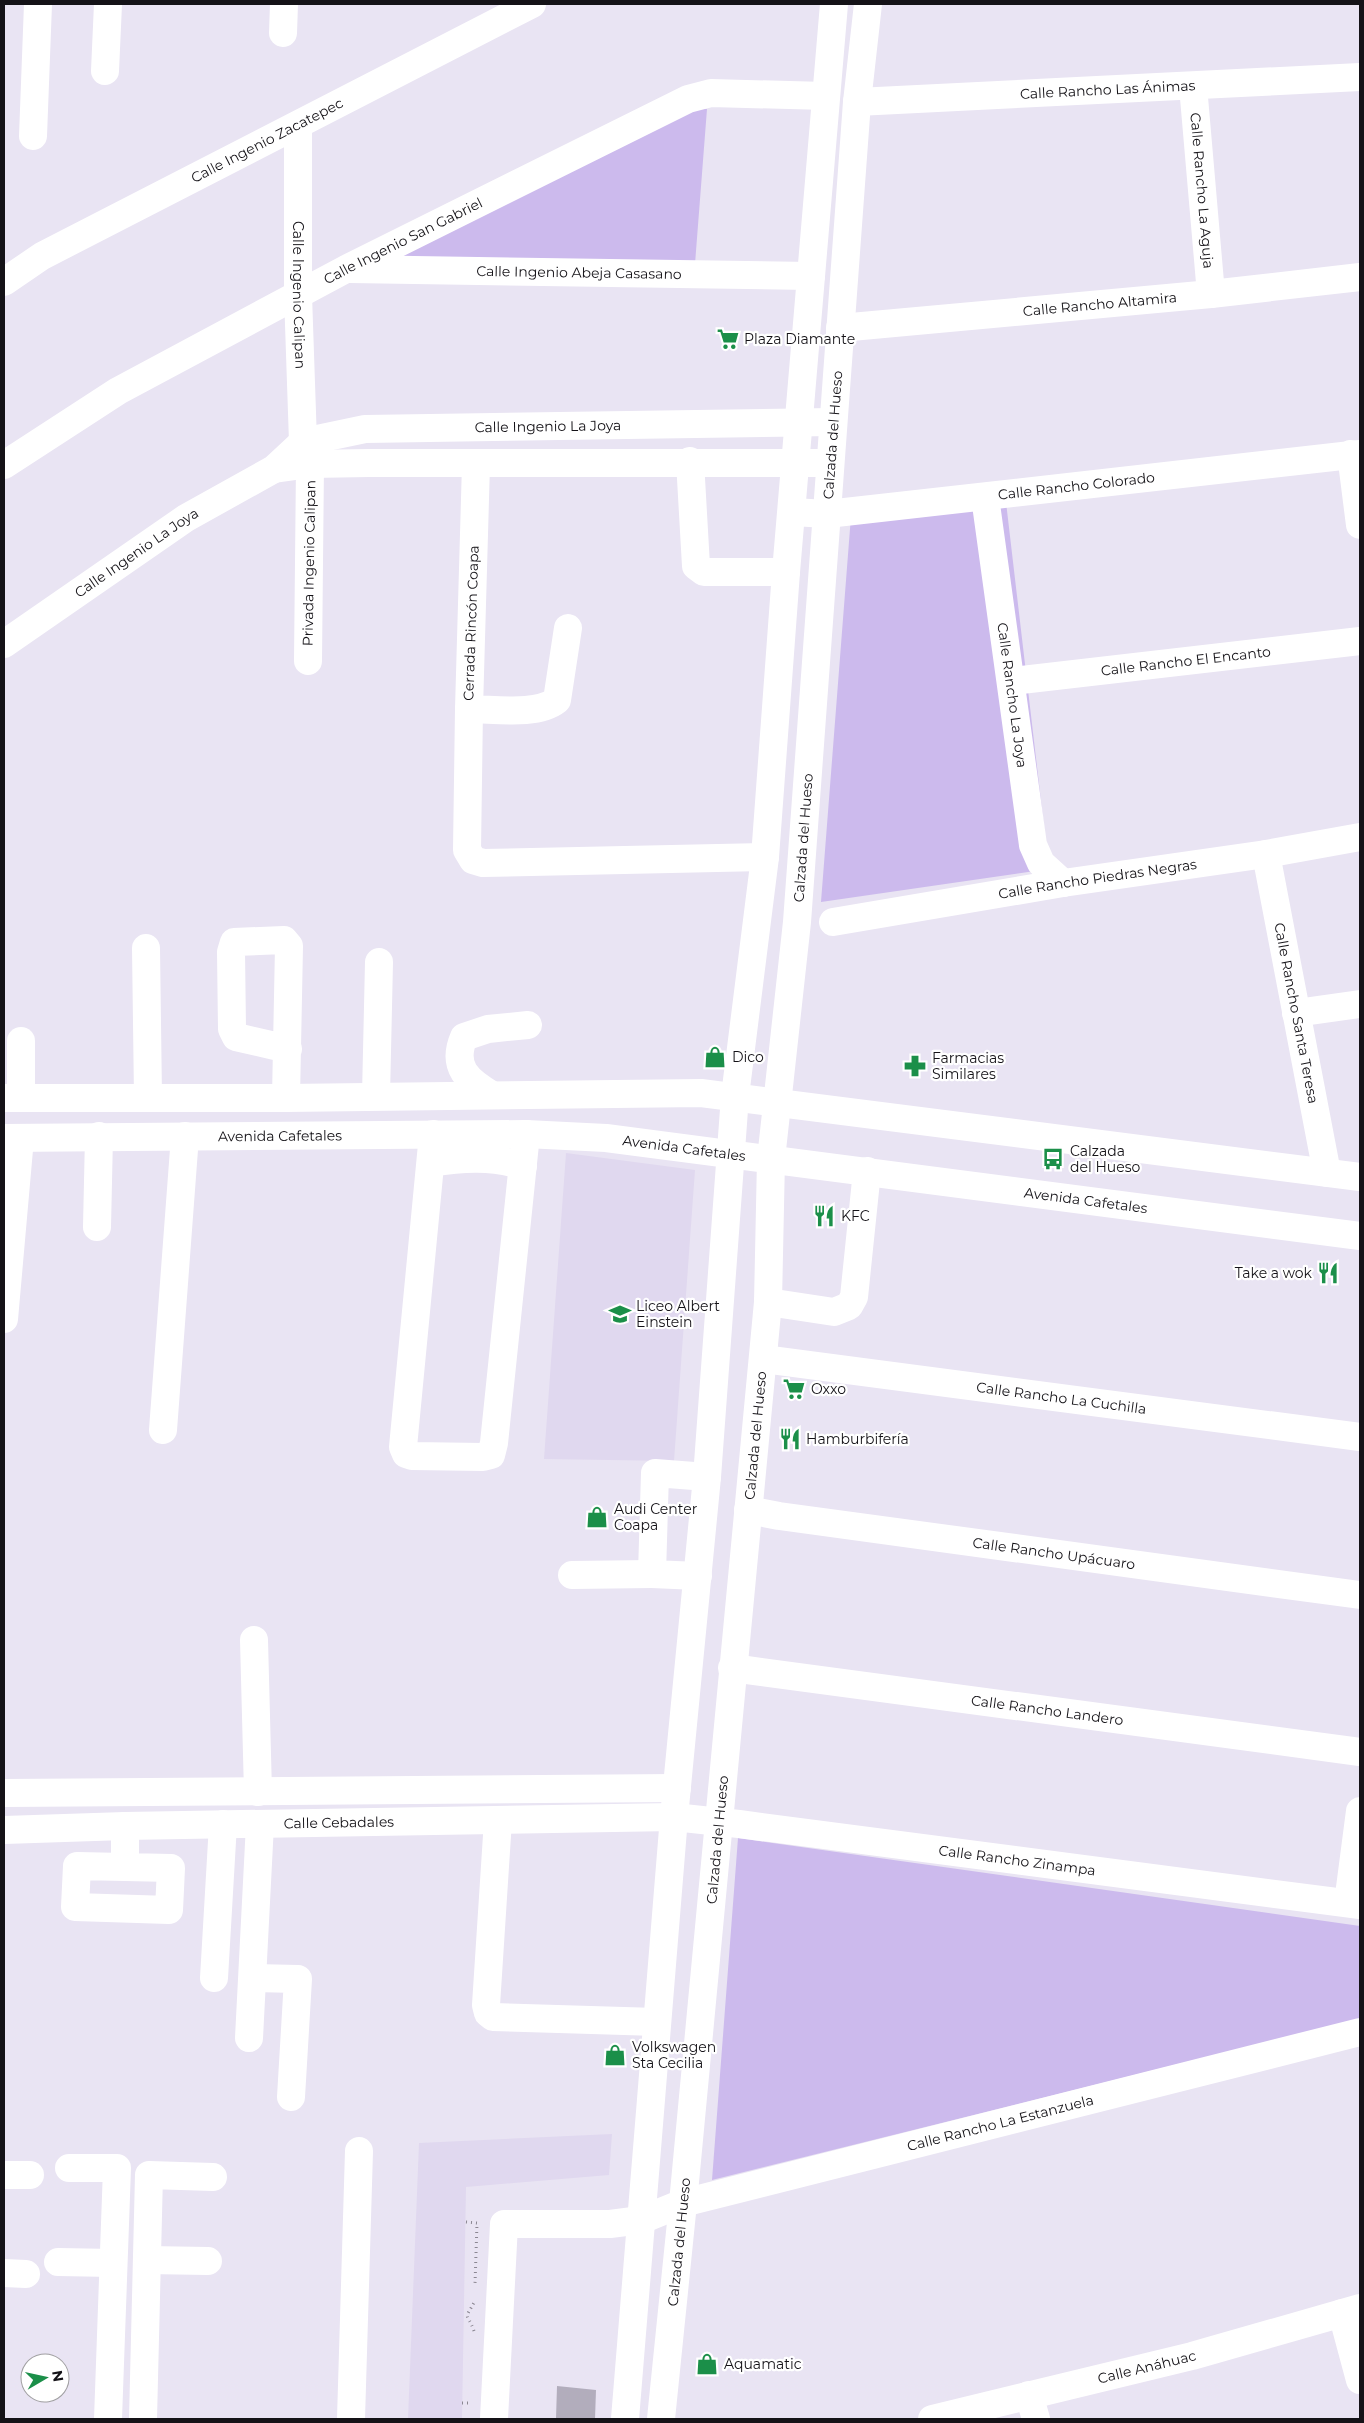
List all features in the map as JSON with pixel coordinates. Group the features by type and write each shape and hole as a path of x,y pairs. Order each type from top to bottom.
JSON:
{"street":[{"path":"33,136 38,4"},
{"path":"105,71 108,4"},
{"path":"283,33 284,4"},
{"name":"Calle Ingenio Zacatepec","path":"4,282 42,256 532,4"},
{"path":"625,2419 674,1817 707,1476 735,1096 765,857 786,572 793,512 834,4"},
{"name":"Calzada del Hueso","path":"661,2419 684,2203 732,1668 768,1302 771,1159 797,922 827,514 829,463 857,102 868,4"},
{"name":"Calle Rancho Las Ánimas","path":"857,102 1360,77"},
{"name":"Calle Rancho La Aguja","path":"1193,86 1211,294"},
{"name":"Calle Ingenio San Gabriel","path":"4,466 118,391 346,269 688,99 711,93 826,96"},
{"name":"Calle Ingenio Calipan","path":"298,124 298,295 307,453"},
{"name":"Calle Ingenio Abeja Casasano","path":"346,269 811,276"},
{"name":"Calle Rancho Altamira","path":"840,328 1211,294 1360,277"},
{"name":"Calle Ingenio La Joya","path":"4,644 186,518 274,469 364,429 833,422"},
{"path":"307,453 476,464 690,461 829,463"},
{"name":"Privada Ingenio Calipan","path":"307,453 308,661"},
{"path":"1356,454 1360,525"},
{"name":"Calle Rancho Colorado","path":"793,512 827,514 1356,454"},
{"path":"690,461 696,566 704,572 786,572"},
{"name":"Cerrada Rincón Coapa","path":"476,464 469,709 537,710 548,707 557,700 568,628"},
{"name":"Calle Rancho La Joya","path":"985,496 1012,681 1033,845 1041,863 1063,883"},
{"name":"Calle Rancho El Encanto","path":"1012,681 1360,641"},
{"path":"469,709 467,850 473,860 483,863 765,857"},
{"name":"Calle Rancho Piedras Negras","path":"833,922 1063,883 1266,854 1360,837"},
{"name":"Calle Rancho Santa Teresa","path":"1266,854 1327,1172"},
{"path":"146,948 148,1096"},
{"path":"376,1096 379,962"},
{"path":"1296,1013 1360,1004"},
{"path":"492,1095 474,1084 463,1072 458,1058 464,1037 488,1029 528,1026"},
{"path":"21,1041 12,1098 148,1096 286,1098 701,1092 1360,1177"},
{"path":"286,1098 288,1049"},
{"path":"96,1227 99,1136"},
{"path":"163,1430 185,1136"},
{"name":"Avenida Cafetales","path":"12,1138 185,1136 432,1149 525,1150 606,1138 1360,1236"},
{"path":"4,1319 12,1138"},
{"path":"432,1149 403,1447 406,1454 412,1456 483,1457 491,1455 494,1443 525,1150"},
{"path":"768,1302 834,1312 849,1306 854,1297 867,1171"},
{"name":"Calle Rancho La Cuchilla","path":"763,1359 1360,1437"},
{"path":"652,1574 655,1473 707,1476"},
{"name":"Calle Rancho Upácuaro","path":"748,1510 788,1518 1360,1595"},
{"path":"572,1575 652,1574 698,1576"},
{"path":"254,1640 258,1792"},
{"name":"Calle Rancho Landero","path":"732,1668 1360,1752"},
{"path":"4,1793 677,1788"},
{"path":"560,1789 560,1819"},
{"path":"1354,1904 1360,1811"},
{"name":"Calle Rancho Zinampa","path":"674,1817 718,1821 1354,1904"},
{"name":"Calle Cebadales","path":"4,1830 223,1824 674,1817"},
{"path":"498,1820 486,2006 488,2014 493,2017 658,2022"},
{"path":"214,1978 223,1824"},
{"path":"249,2038 260,1824"},
{"path":"125,1826 125,1867"},
{"path":"253,1978 298,1979 291,2097"},
{"name":"Calle Rancho La Estanzuela","path":"487,2406 504,2224 610,2224 641,2220 684,2203 1360,2032"},
{"path":"351,2419 359,2151"},
{"path":"69,2168 117,2168 108,2419"},
{"path":"143,2419 150,2175 213,2177"},
{"path":"147,2260 208,2262"},
{"path":"58,2262 113,2263"},
{"path":"1351,2311 1360,2380"},
{"name":"Calle Anáhuac","path":"943,2418 1033,2407 1192,2356 1351,2311"}],"path":[{"path":"466,2222 477,2223 475,2285"},
{"path":"473,2338 474,2329 467,2320 467,2315 471,2305 475,2303 475,2294"},
{"path":"462,2404 487,2406"}],"shaded area":[{"path":"674,108 707,109 695,264 390,259"},
{"path":"1006,502 1049,869 821,902 851,516"},
{"name":"Liceo Albert Einstein","path":"566,1153 695,1170 674,1461 544,1459"},
{"path":"738,1838 1360,1926 1360,2019 712,2180"},
{"path":"612,2134 609,2175 466,2187 462,2419 408,2419 419,2143"}],"building":[{"path":"557,2386 596,2390 595,2419 556,2419"}],"place":[{"name":"Plaza Diamante","path":"728,339"},
{"name":"Dico","path":"715,1057"},
{"name":"Farmacias Similares","path":"915,1066"},
{"name":"Calzada del Hueso","path":"1053,1159"},
{"name":"KFC","path":"824,1216"},
{"name":"Take a wok","path":"1328,1273"},
{"name":"Liceo Albert Einstein","path":"620,1314"},
{"name":"Oxxo","path":"794,1389"},
{"name":"Hamburbifería","path":"790,1439"},
{"name":"Audi Center Coapa","path":"597,1517"},
{"name":"Volkswagen Sta Cecilia","path":"615,2055"},
{"name":"Aquamatic","path":"707,2364"}]}
